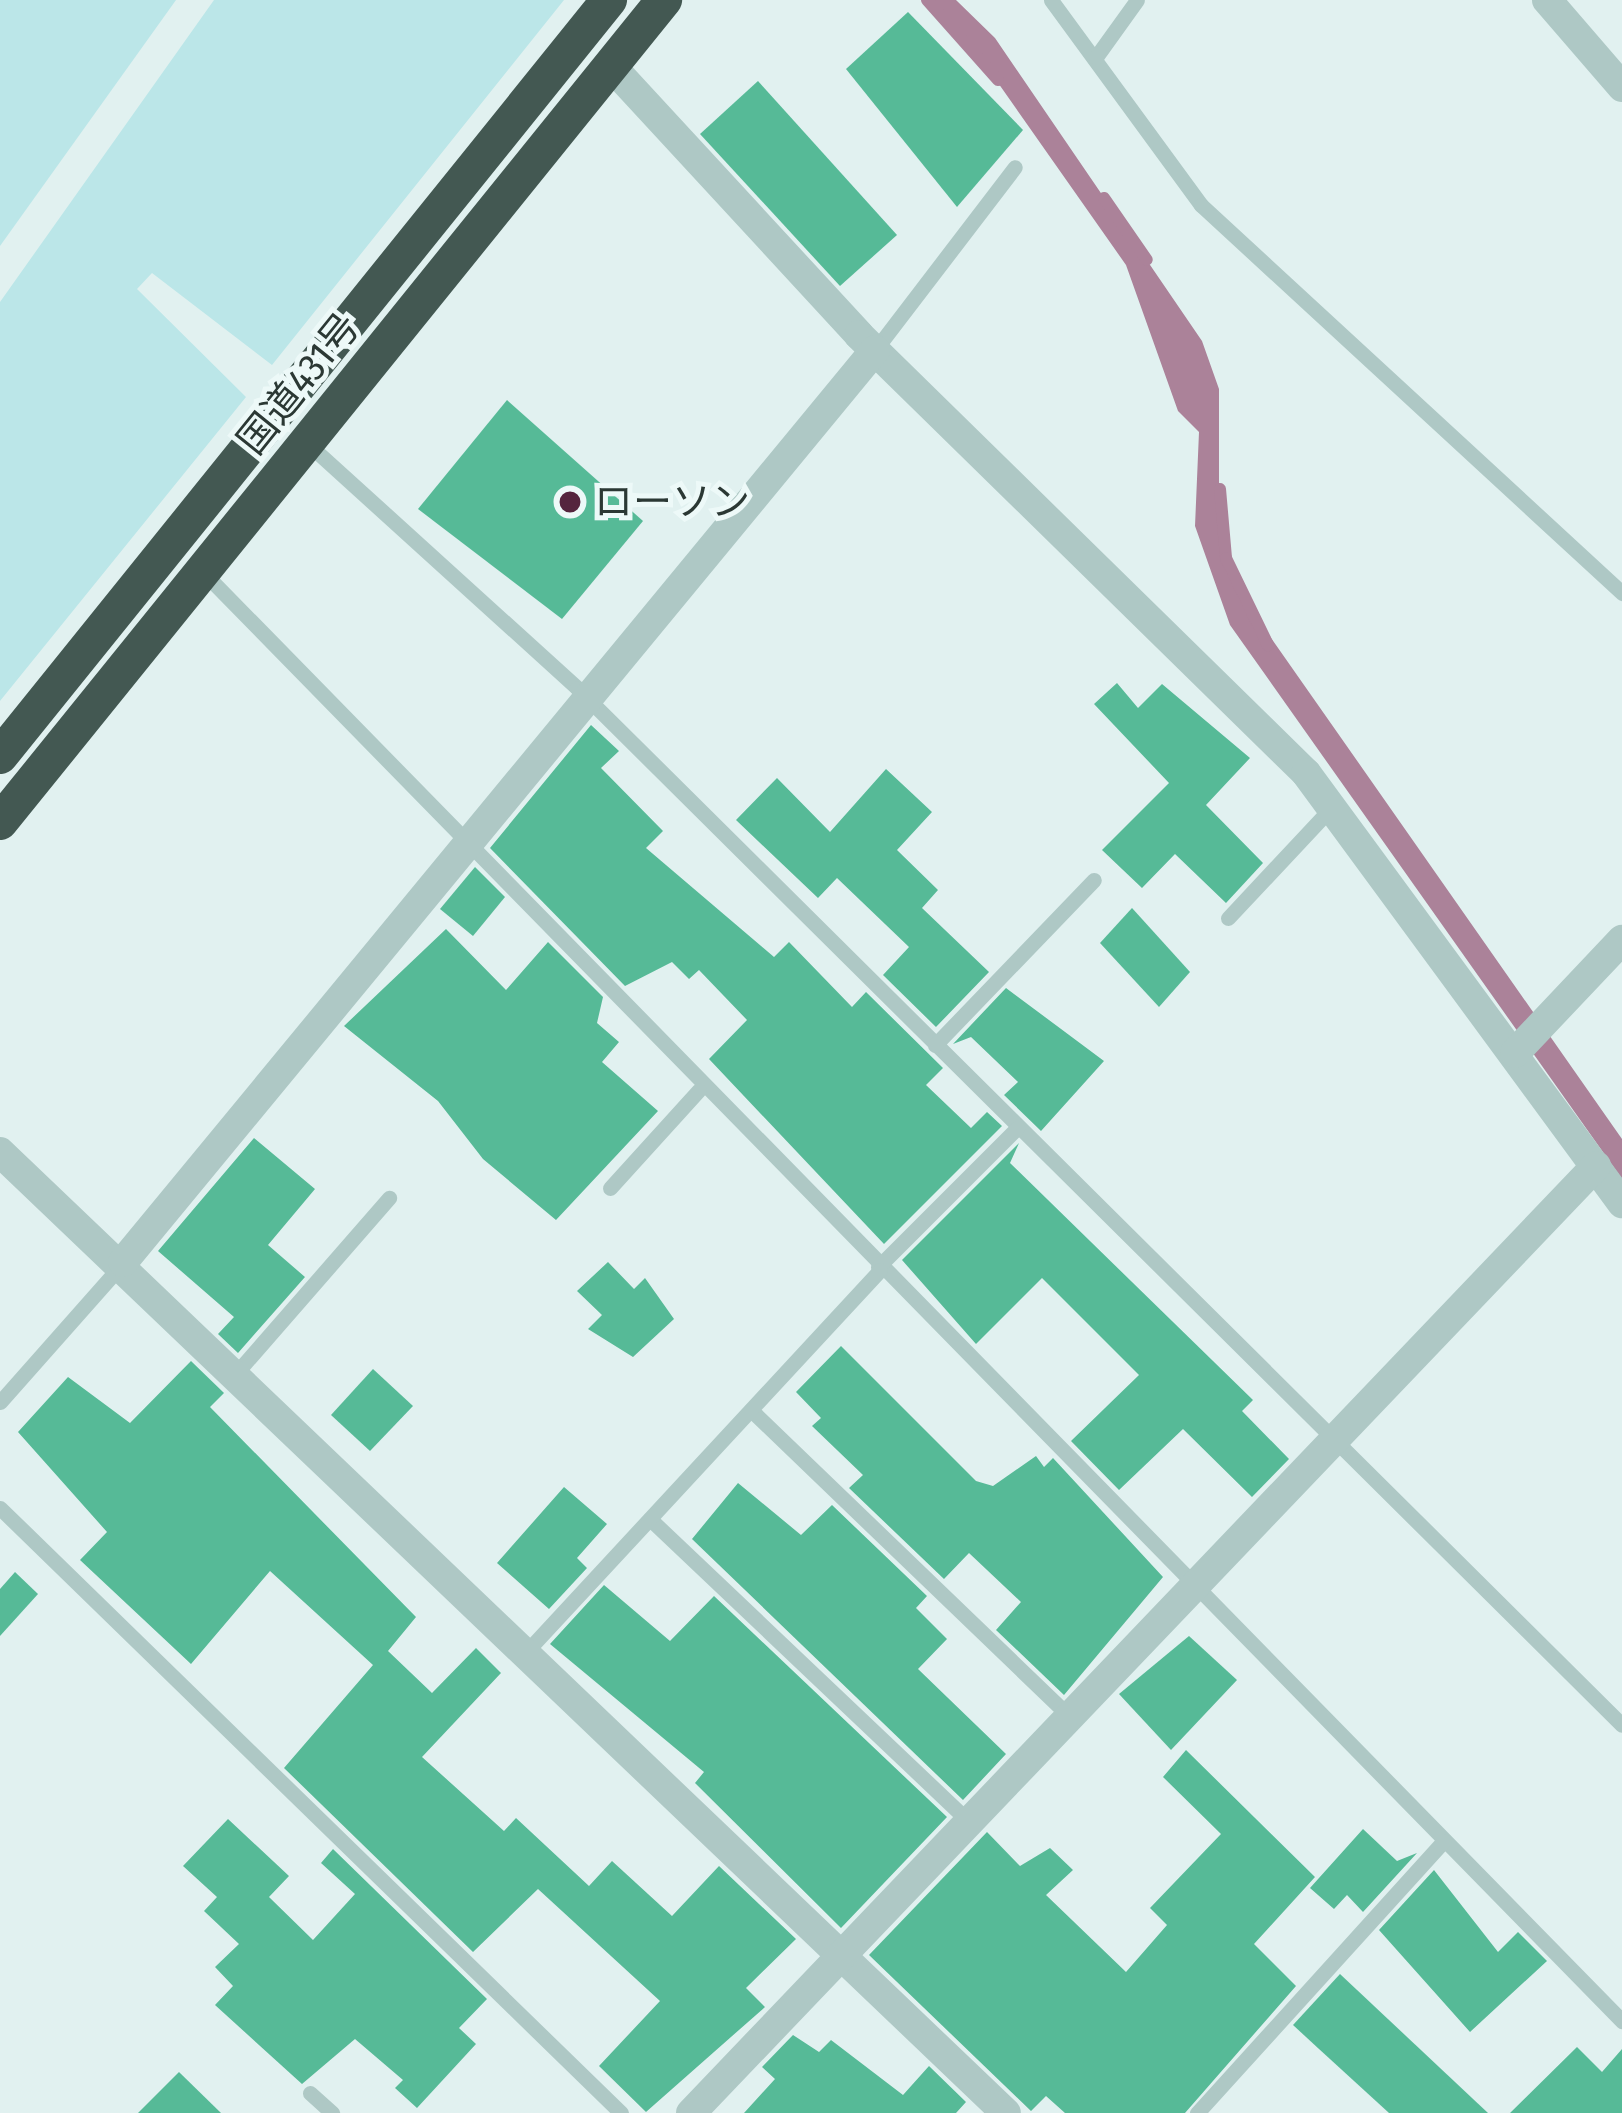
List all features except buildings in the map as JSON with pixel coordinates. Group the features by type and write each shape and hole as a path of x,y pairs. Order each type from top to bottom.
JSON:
{"highway":[{"name":"国道431号","path":"0,756 609,0"},
{"name":"国道431号","path":"0,822 664,0"}],"street":[{"path":"1546,0 1622,87"},
{"path":"612,67 875,350 1332,807 1528,1039 1596,1166 1622,1203"},
{"path":"124,1262 471,853 875,350"},
{"path":"1528,1039 1622,940"},
{"path":"0,1152 124,1262 1006,2113"},
{"path":"691,2113 1596,1166"}],"lane":[{"path":"1051,0 1096,57 1130,122 1201,205 1622,593"},
{"path":"1096,57 1137,0"},
{"path":"875,350 1015,167"},
{"path":"306,442 592,703 1331,1443 1622,1725"},
{"path":"202,571 699,1090 1622,2021"},
{"path":"1228,917 1332,807"},
{"path":"935,1046 1094,880"},
{"path":"610,1188 699,1090"},
{"path":"527,1651 879,1268 1017,1128"},
{"path":"238,1371 389,1198"},
{"path":"0,1402 124,1262"},
{"path":"751,1410 1072,1719"},
{"path":"0,1508 621,2113"},
{"path":"650,1519 971,1823"},
{"path":"1197,2113 1444,1841"},
{"path":"310,2093 332,2113"}],"sand":[{"path":"0,0 176,0 0,246"},
{"path":"214,0 564,0 272,365 152,273 137,289 246,397 0,701 0,302"}],"shaded area":[{"path":"922,0 956,0 995,38 1202,341 1219,389 1219,532 1234,585 1622,1139 1622,1179 1230,625 1195,526 1199,432 1178,411 1126,265 982,60"}],"waterway":[{"path":"927,0 998,80"},
{"path":"1104,198 1147,260"},
{"path":"1220,489 1226,558 1268,645"}],"place":[{"name":"ローソン","path":"570,502"}]}
